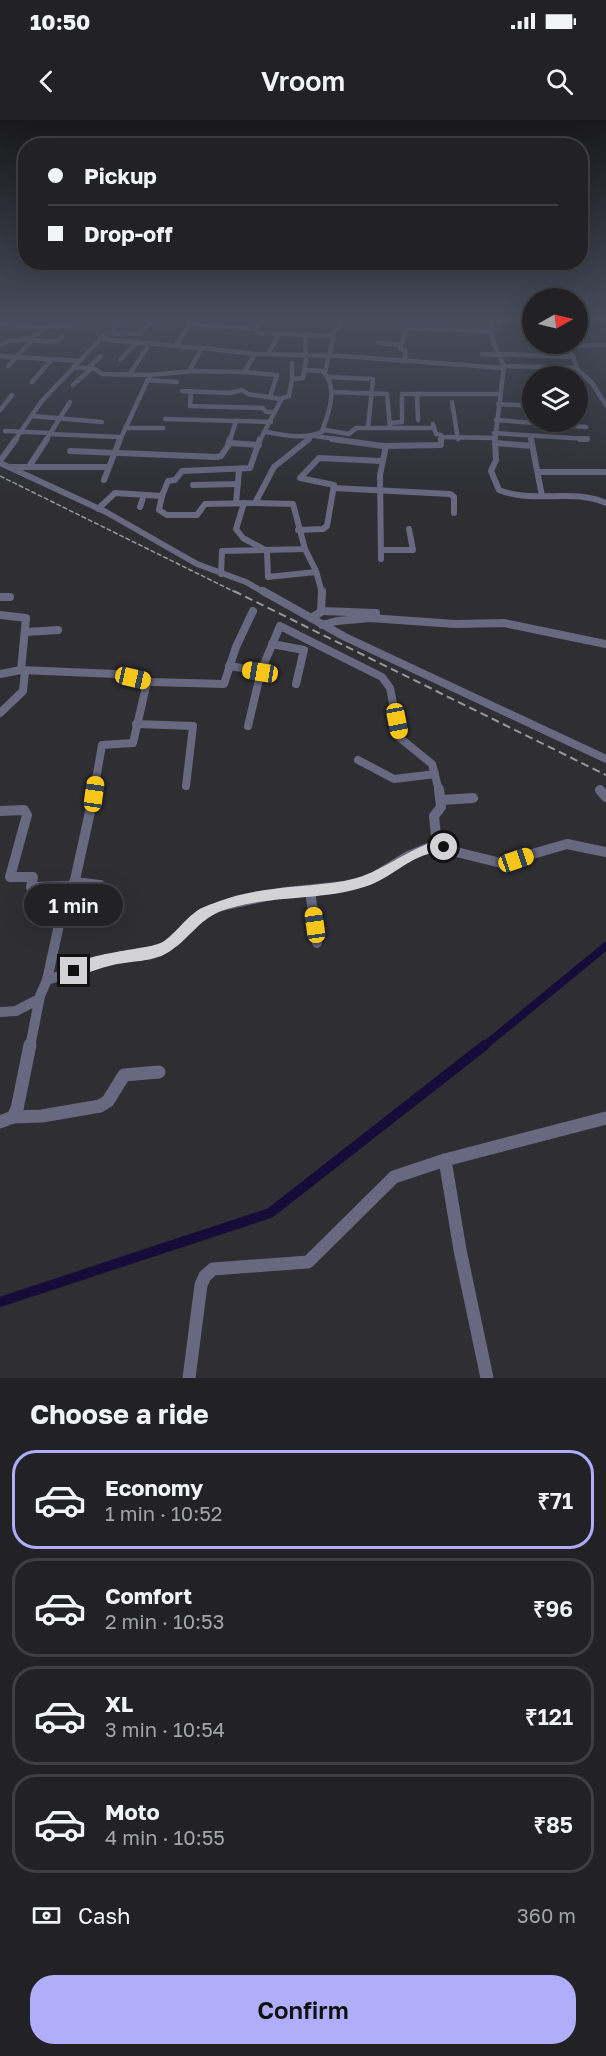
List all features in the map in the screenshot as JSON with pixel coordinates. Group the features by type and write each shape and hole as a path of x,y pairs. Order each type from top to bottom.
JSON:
{"street":[{"path":"61,380 41,402 0,462 98,509 197,564 246,582 322,625 606,759"},
{"path":"74,385 79,380"},
{"path":"104,480 107,467 147,380"},
{"path":"164,380 177,381"},
{"path":"270,397 276,380"},
{"path":"182,391 230,393 242,390 248,394 280,399 289,396 292,380"},
{"path":"322,431 331,392 328,380"},
{"path":"368,428 373,380"},
{"path":"503,380 496,420 496,460 491,471 499,490 514,496 592,497 606,503"},
{"path":"590,381 606,405"},
{"path":"192,391 190,406 261,407 266,412 275,412"},
{"path":"331,392 387,394 390,426"},
{"path":"390,426 402,422 402,394 460,394 463,392 501,394"},
{"path":"417,394 418,420"},
{"path":"0,410 12,395"},
{"path":"280,399 271,422 261,437 250,468 182,471 175,480 168,482 159,510 167,515 193,516 200,513 205,504 292,504 298,530 322,594 321,611"},
{"path":"30,465 70,402"},
{"path":"452,402 458,439"},
{"path":"498,404 522,405"},
{"path":"32,416 102,422"},
{"path":"165,419 271,422"},
{"path":"496,420 522,422"},
{"path":"70,451 219,457 228,445 236,421"},
{"path":"255,503 274,468 313,437 322,431 349,434 356,428 434,426 441,437 439,446 386,446 313,437 266,432"},
{"path":"125,428 163,428"},
{"path":"5,431 120,437"},
{"path":"441,437 468,439 476,436 532,446"},
{"path":"495,438 531,436 587,440"},
{"path":"531,436 542,496"},
{"path":"228,445 259,445"},
{"path":"381,558 379,491 386,446"},
{"path":"298,530 326,528 334,489 332,484 300,478 304,471 321,457 382,461"},
{"path":"10,468 30,465 107,467"},
{"path":"236,503 239,470"},
{"path":"538,472 606,472"},
{"path":"193,485 238,484"},
{"path":"334,489 450,494 454,497 454,513"},
{"path":"98,509 113,493 162,496"},
{"path":"140,507 144,495"},
{"path":"244,503 234,521 236,531 250,543 267,551"},
{"path":"381,550 413,550 409,529"},
{"path":"221,574 222,551 305,549"},
{"path":"267,551 267,577 316,573"},
{"path":"0,597 10,597"},
{"path":"0,674 23,671 116,674 147,682 197,682 218,685 226,683 229,666 253,611"},
{"path":"310,618 321,611 375,613"},
{"path":"0,615 26,618 23,691 0,713"},
{"path":"322,625 335,621 373,619 458,624 492,622 538,628 568,638 606,644"},
{"path":"248,726 261,671 279,627 382,677 390,688 400,738 429,760 435,774 442,800 441,807 434,816 437,847"},
{"path":"26,632 58,630"},
{"path":"272,644 304,650 296,684"},
{"path":"229,666 261,671"},
{"path":"13,1117 22,1093 39,999 47,980 62,912 74,884 90,819 102,745 133,743 147,682"},
{"path":"136,724 193,726 186,786"},
{"path":"358,760 394,779 435,774"},
{"path":"442,800 473,798"},
{"path":"0,811 24,810 27,815 10,877 33,877 31,887 100,885"},
{"path":"47,980 111,959 164,949 199,916 221,906 369,880 408,856 437,847 501,863 567,844 606,852"},
{"path":"310,890 317,943"},
{"path":"0,1012 16,1011 39,999"},
{"path":"0,1122 13,1117 42,1116 100,1106 108,1101 124,1075 159,1072"},
{"path":"189,1378 201,1285 205,1276 213,1269 308,1262 387,1182 400,1174 606,1118"},
{"path":"446,1160 460,1250 487,1378"}],"waterway":[{"path":"483,1047 606,946"},
{"path":"0,1302 270,1213 485,1045"}],"railway":[{"path":"0,476 237,593"},
{"path":"234,591 606,775"}],"route":[{"path":"74,971 111,959 164,949 199,916 221,906 285,892 344,886 369,880 408,856 432,846 444,847"}]}
